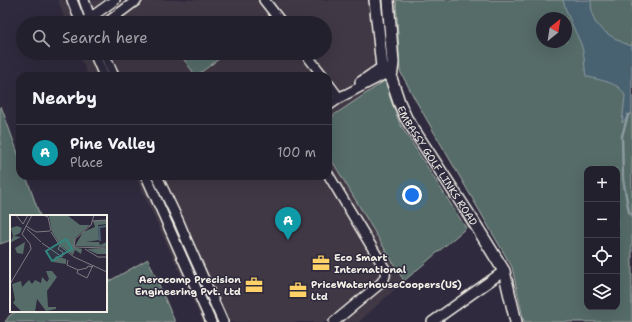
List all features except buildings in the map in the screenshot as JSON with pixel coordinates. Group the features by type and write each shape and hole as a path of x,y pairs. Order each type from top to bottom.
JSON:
{"street":[{"path":"72,0 78,16"},
{"path":"84,0 89,16"},
{"path":"97,16 115,0"},
{"path":"115,16 137,0"},
{"path":"264,0 277,16"},
{"path":"332,103 387,73 375,0"},
{"name":"EMBASSY GOLF LINKS ROAD","path":"388,0 393,63 387,73 406,118 504,271 516,322"},
{"path":"97,60 102,72"},
{"path":"107,60 112,72"},
{"path":"310,60 319,72"},
{"path":"332,88 339,98"},
{"path":"148,180 211,322"},
{"path":"159,180 180,222 187,241 224,322"},
{"path":"332,180 385,269 386,274 381,283 334,322"},
{"path":"432,322 504,271"}],"shaded area":[{"path":"58,0 396,0 400,71 332,116 332,72 86,72 81,60 332,60 332,16 64,16"},
{"path":"332,161 404,281 359,322 203,322 137,180 332,180"}],"green space":[{"path":"396,0 632,0 632,322 524,322 512,267 400,71"},
{"path":"184,60 218,60 201,72 193,72"},
{"path":"386,80 390,98 400,124 466,228 404,281 332,161 332,116"},
{"path":"1,106 16,148 16,180 27,180 40,215 10,215 10,240 0,244"},
{"path":"148,259 175,322 5,322 10,315 15,312 107,312 107,282"}],"water":[{"path":"563,0 591,0 593,17 598,26 612,37 632,46 632,112 622,123 625,96 618,87 613,84 586,76 584,54 572,24 572,12 567,12"}],"waterway":[{"path":"628,115 622,136 623,179 629,212 632,215"}],"place":[{"name":"Pine Valley","path":"288,240"},
{"name":"Eco Smart International","path":"321,263"},
{"name":"Aerocomp Precision Engineering Pvt. Ltd","path":"254,285"},
{"name":"PriceWaterhouseCoopers(US) Ltd","path":"298,290"}]}
